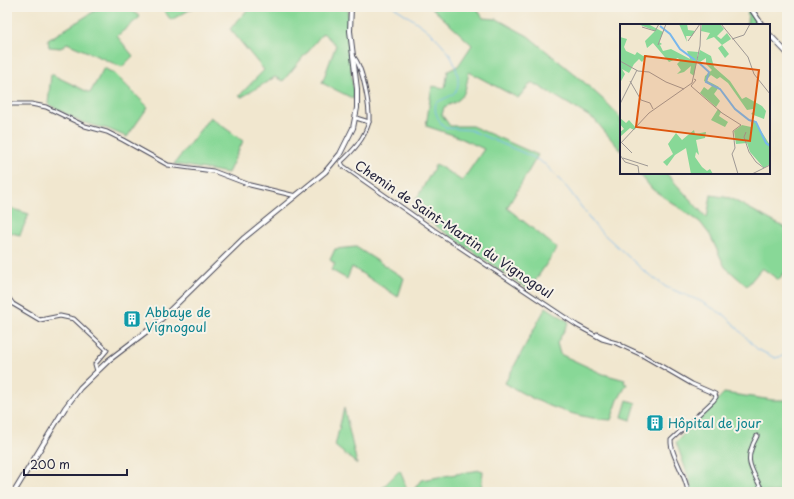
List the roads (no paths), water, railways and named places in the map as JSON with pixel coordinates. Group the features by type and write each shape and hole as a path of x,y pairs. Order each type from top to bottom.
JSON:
{"street":[{"path":"14,492 72,398 97,371 155,325 244,238 325,172 340,154 349,138 356,118 357,89 350,20 351,7"},
{"path":"750,7 761,24"},
{"path":"770,35 787,52"},
{"name":"Chemin de Saint-Martin du Vignogoul","path":"353,56 358,61 370,114 367,131 356,148 341,162 343,166 578,326 602,339 620,344 692,384 715,394 714,401 671,440 671,447 684,476 688,492"},
{"path":"7,104 31,104 46,107 85,126 107,132 124,140 168,165 213,171 250,185 296,196"},
{"path":"356,118 369,122"},
{"path":"7,296 13,304 40,320 60,316 74,320 107,350 94,364 97,371"},
{"path":"757,436 750,450 749,456 752,472 763,492"}],"waterway":[{"path":"394,7 414,20 434,36 443,45 455,66 458,78 457,89 451,95 436,103 435,106 437,116 445,128 470,130 533,157 546,165 569,190 596,227 644,271 666,287 700,301 726,316 757,349 775,358 787,355"}],"place":[{"name":"Abbaye de Vignogoul","path":"132,319"},
{"name":"Hôpital de jour","path":"655,423"}]}
